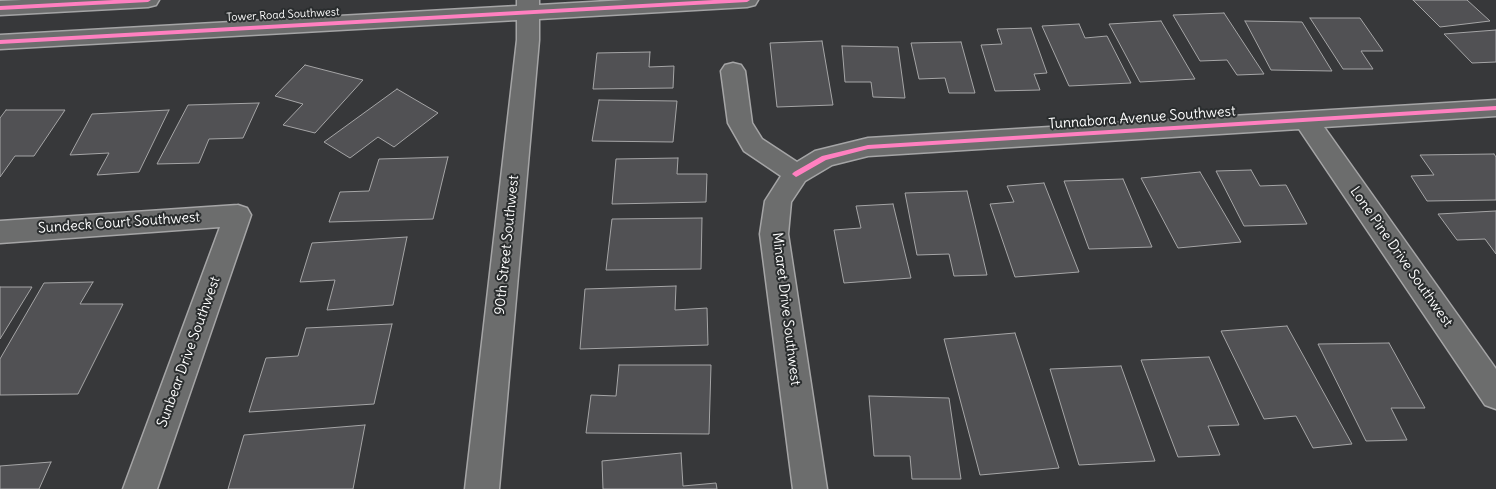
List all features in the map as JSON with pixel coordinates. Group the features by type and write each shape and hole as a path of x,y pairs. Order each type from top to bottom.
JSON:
{"street":[{"path":"0,8 148,0"},
{"name":"Tower Road Southwest","path":"0,42 528,6 747,0"},
{"name":"90th Street Southwest","path":"482,489 528,40 528,6"},
{"path":"733,71 740,123 753,146 796,174"},
{"name":"Tunnabora Avenue Southwest","path":"796,174 824,158 868,147 1496,108"},
{"name":"Lone Pine Drive Southwest","path":"1306,120 1496,395"},
{"name":"Minaret Drive Southwest","path":"796,174 778,201 774,234 810,489"},
{"name":"Sundeck Court Southwest","path":"0,232 238,215"},
{"name":"Sunbear Drive Southwest","path":"140,489 238,215"}],"building":[{"path":"1413,0 1467,0 1490,21 1440,27"},
{"path":"1224,13 1264,74 1237,75 1227,60 1200,61 1173,15"},
{"path":"1310,18 1360,18 1383,51 1361,51 1373,69 1343,69"},
{"path":"1161,21 1195,79 1140,82 1109,24"},
{"path":"1245,21 1302,22 1332,71 1271,70"},
{"path":"1079,24 1085,38 1107,36 1131,83 1069,86 1042,26"},
{"path":"1031,28 1047,73 1034,74 1040,90 995,91 981,45 1002,44 997,29"},
{"path":"1496,30 1496,62 1472,63 1444,34"},
{"path":"822,41 833,105 777,107 770,43"},
{"path":"961,42 975,93 949,93 945,78 919,79 911,43"},
{"path":"842,46 898,47 905,98 873,97 871,82 845,82"},
{"path":"650,52 649,67 674,66 673,88 593,89 597,53"},
{"path":"305,65 363,80 315,133 283,125 303,104 275,96"},
{"path":"397,89 438,113 394,147 378,137 350,158 324,142"},
{"path":"599,100 677,101 673,142 592,141"},
{"path":"259,103 243,138 209,139 199,163 157,164 188,105"},
{"path":"6,110 65,110 34,156 15,156 0,177 0,118"},
{"path":"169,110 139,172 97,175 109,153 70,155 92,114"},
{"path":"1494,154 1496,157 1496,200 1427,201 1411,176 1434,175 1420,155"},
{"path":"448,157 433,219 329,222 340,192 369,191 379,159"},
{"path":"678,158 677,174 707,174 706,202 612,204 616,159"},
{"path":"1251,170 1260,186 1286,185 1307,224 1244,226 1216,171"},
{"path":"1200,172 1241,242 1178,248 1141,178"},
{"path":"1123,179 1152,247 1089,249 1064,181"},
{"path":"1044,183 1079,272 1015,277 990,204 1014,202 1007,186"},
{"path":"967,191 987,275 954,276 949,254 917,255 905,193"},
{"path":"893,204 911,278 844,283 834,230 861,228 856,206"},
{"path":"1496,211 1496,254 1485,239 1457,240 1438,214"},
{"path":"702,218 701,269 606,270 612,219"},
{"path":"407,237 393,305 327,310 335,280 300,282 312,243"},
{"path":"93,282 80,304 123,304 78,394 0,395 0,359 44,283"},
{"path":"676,286 675,310 707,308 708,345 580,349 585,289"},
{"path":"0,287 32,287 0,339"},
{"path":"392,324 374,404 249,412 266,358 298,356 306,328"},
{"path":"1287,326 1352,444 1313,448 1296,416 1264,419 1221,331"},
{"path":"1015,333 1059,468 980,475 944,339"},
{"path":"1389,343 1425,408 1391,408 1407,440 1366,441 1318,344"},
{"path":"1209,357 1239,425 1208,426 1220,455 1178,457 1141,360"},
{"path":"619,365 711,365 709,434 586,433 591,395 616,396"},
{"path":"1121,366 1155,461 1079,465 1050,369"},
{"path":"869,396 949,398 961,479 912,479 910,456 874,456"},
{"path":"365,425 353,489 228,489 244,435"},
{"path":"681,453 683,486 716,483 717,489 603,489 602,461"},
{"path":"51,462 39,489 0,489 0,466"}],"cycle path":[{"path":"0,8 148,0"},
{"path":"0,42 747,0"},
{"path":"796,174 824,158 868,147 1496,108"}]}
